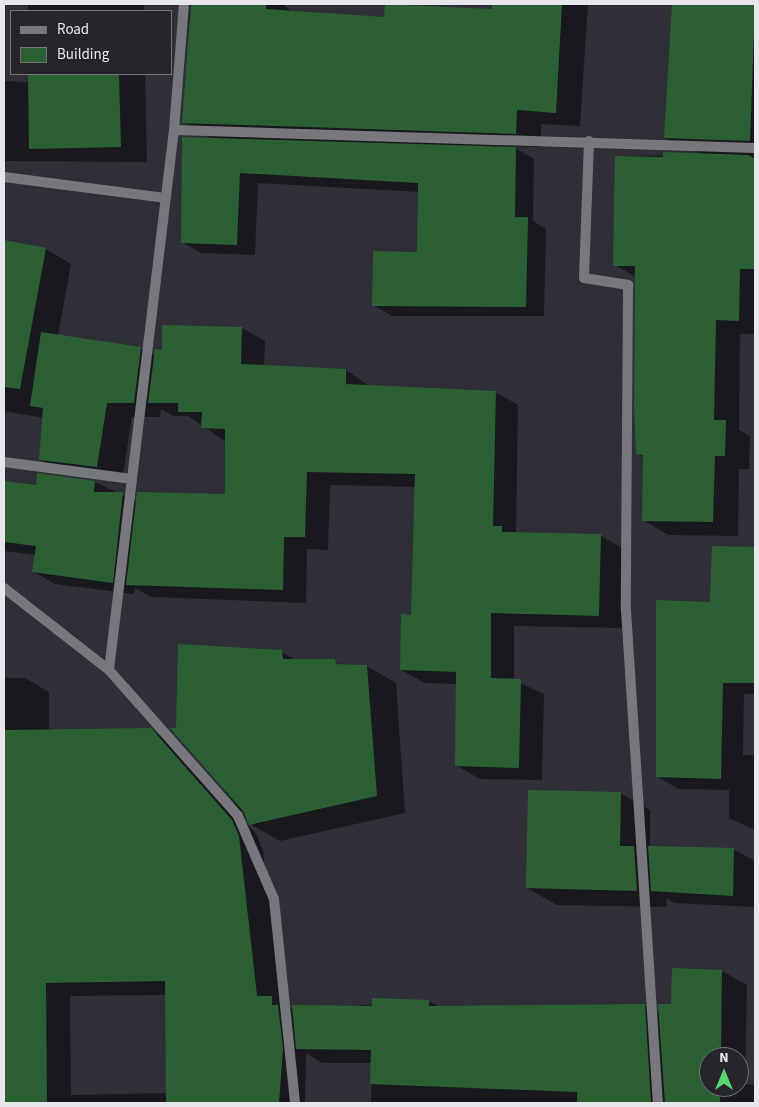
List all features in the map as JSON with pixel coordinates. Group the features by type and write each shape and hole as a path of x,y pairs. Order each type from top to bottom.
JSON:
{"street":[{"path":"109,670 174,130 184,4"},
{"path":"174,130 588,141 755,148"},
{"path":"588,141 584,278 628,285 626,610 658,1103"},
{"path":"4,176 165,198"},
{"path":"4,462 132,479"},
{"path":"4,588 109,670 238,816 274,899 295,1103"}],"building":[{"path":"191,4 266,4 266,9 384,17 385,4 492,9 492,4 562,4 556,113 517,110 516,134 182,123"},
{"path":"672,4 755,4 750,141 664,138"},
{"path":"28,75 119,75 121,147 29,149"},
{"path":"182,137 516,147 515,217 528,217 526,307 372,306 373,251 417,252 418,183 240,173 237,245 181,243"},
{"path":"663,152 749,155 755,159 755,269 740,269 739,321 716,320 714,420 726,420 725,456 715,456 713,522 642,521 643,455 636,454 634,407 635,266 613,266 615,156 663,157"},
{"path":"4,240 46,248 20,389 4,387"},
{"path":"162,325 242,327 241,364 346,369 346,384 496,391 493,526 502,526 502,532 601,534 599,616 491,613 491,678 521,679 519,768 455,766 456,672 400,670 401,614 411,615 415,474 307,472 305,537 284,537 283,590 126,585 137,492 225,494 225,429 201,428 202,412 178,412 178,403 148,403 155,349 162,350"},
{"path":"41,332 141,347 134,403 107,403 97,467 39,460 43,408 30,406"},
{"path":"37,473 95,481 94,492 123,492 113,583 32,572 36,546 4,542 4,481 36,485"},
{"path":"712,546 755,547 755,683 723,683 721,779 656,777 656,600 710,602"},
{"path":"178,644 282,650 283,659 335,659 336,664 367,665 377,796 249,825 243,811 170,728 176,728"},
{"path":"151,728 232,820 239,836 257,996 272,996 272,1005 278,1005 283,1049 279,1103 166,1103 165,981 46,983 47,1103 4,1103 4,730"},
{"path":"528,790 621,792 620,846 634,846 637,891 526,888"},
{"path":"648,846 734,848 733,896 651,891"},
{"path":"672,968 722,970 721,1047 699,1047 699,1097 720,1097 720,1103 665,1103 658,1004 671,1004"},
{"path":"372,998 429,1000 429,1006 645,1004 651,1103 577,1103 577,1092 370,1084 371,1050 296,1049 292,1005 372,1006"}]}
